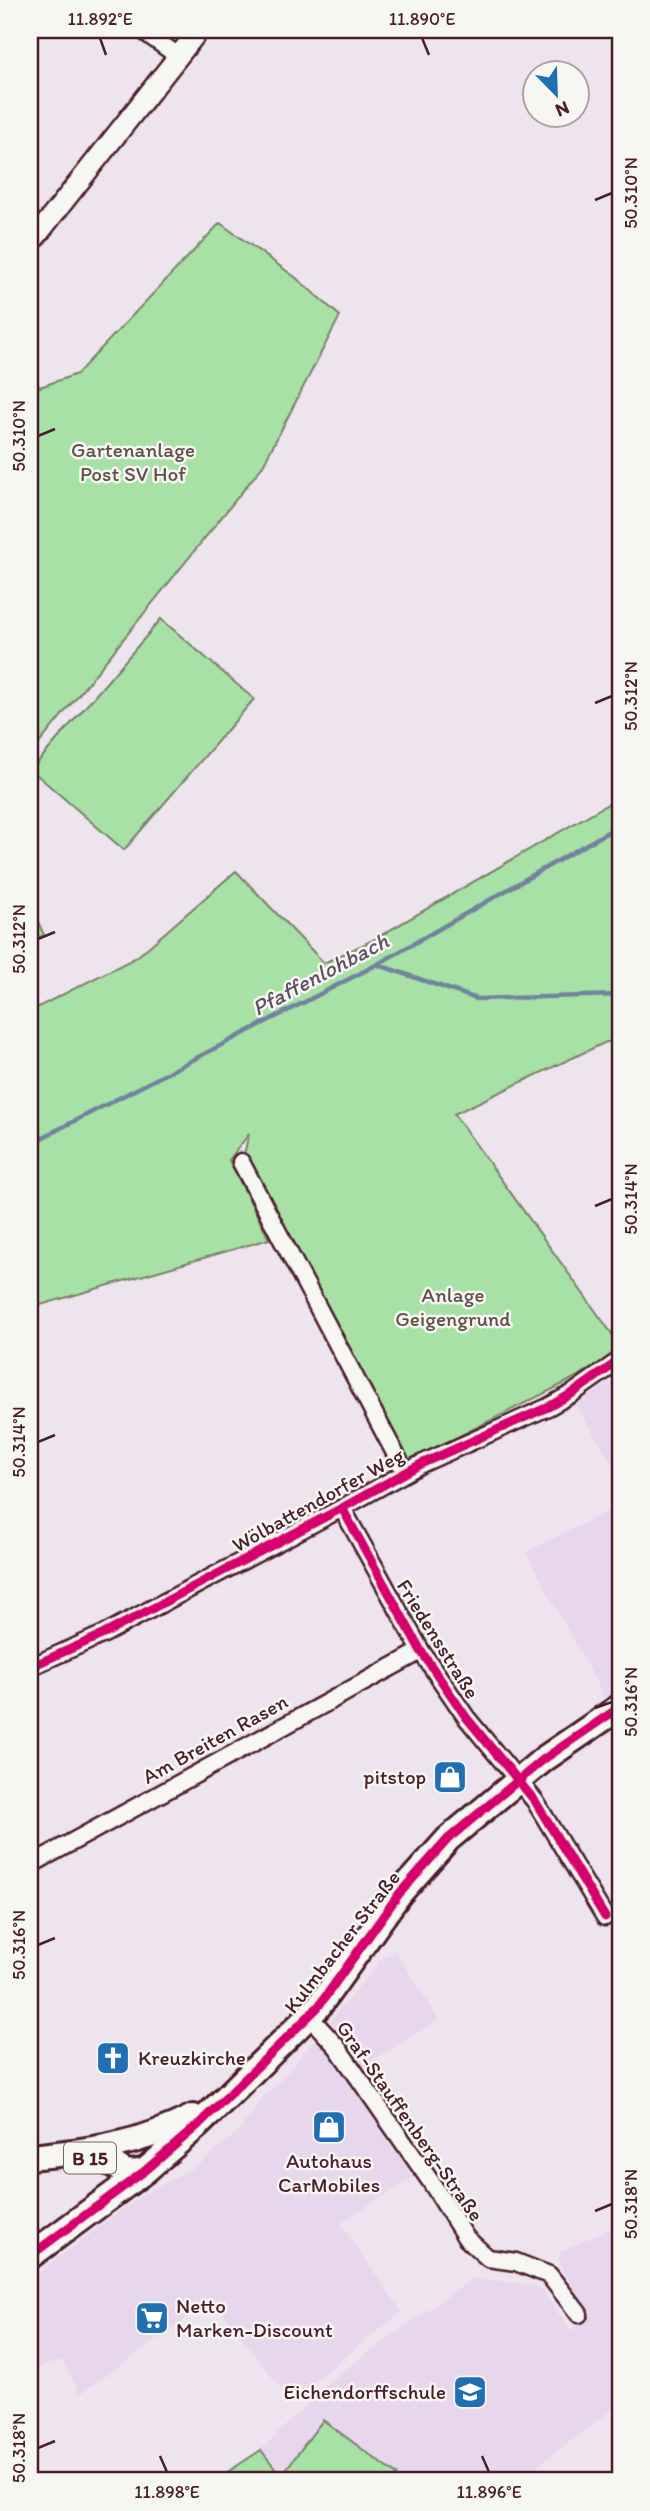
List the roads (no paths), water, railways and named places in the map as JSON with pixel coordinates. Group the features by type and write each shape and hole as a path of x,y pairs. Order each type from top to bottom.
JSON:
{"main road":[{"name":"Kulmbacher Straße","path":"30,2256 146,2170 309,2016 399,1894 448,1839 517,1780 574,1737 620,1707"},
{"name":"B 15","path":"30,2158 145,2139 165,2132 221,2102"},
{"name":"B 15","path":"30,2158 87,2158 104,2160 123,2172 132,2174 146,2170"}],"street":[{"path":"142,30 178,56"},
{"path":"30,244 199,30"},
{"path":"240,1162 405,1472"},
{"name":"Wölbattendorfer Weg","path":"30,1667 104,1634 405,1472 548,1407 581,1388 620,1360"},
{"name":"Friedensstraße","path":"342,1508 421,1651 466,1717 535,1801 605,1917"},
{"name":"Am Breiten Rasen","path":"30,1865 421,1651"},
{"name":"Graf-Stauffenberg-Straße","path":"309,2016 337,2047 432,2182 466,2238 488,2258 516,2262 549,2275 579,2314"}],"waterway":[{"name":"Pfaffenlohbach","path":"30,1144 378,964 620,825"},
{"path":"379,965 477,999 620,995"}],"place":[{"name":"pitstop","path":"450,1777"},
{"name":"Kreuzkirche","path":"113,2058"},
{"name":"Autohaus CarMobiles","path":"329,2127"},
{"name":"Netto Marken-Discount","path":"152,2318"},
{"name":"Eichendorffschule","path":"470,2392"}],"park label":[{"name":"Gartenanlage Post SV Hof","path":"133,462"},
{"name":"Anlage Geigengrund","path":"453,1307"}]}
